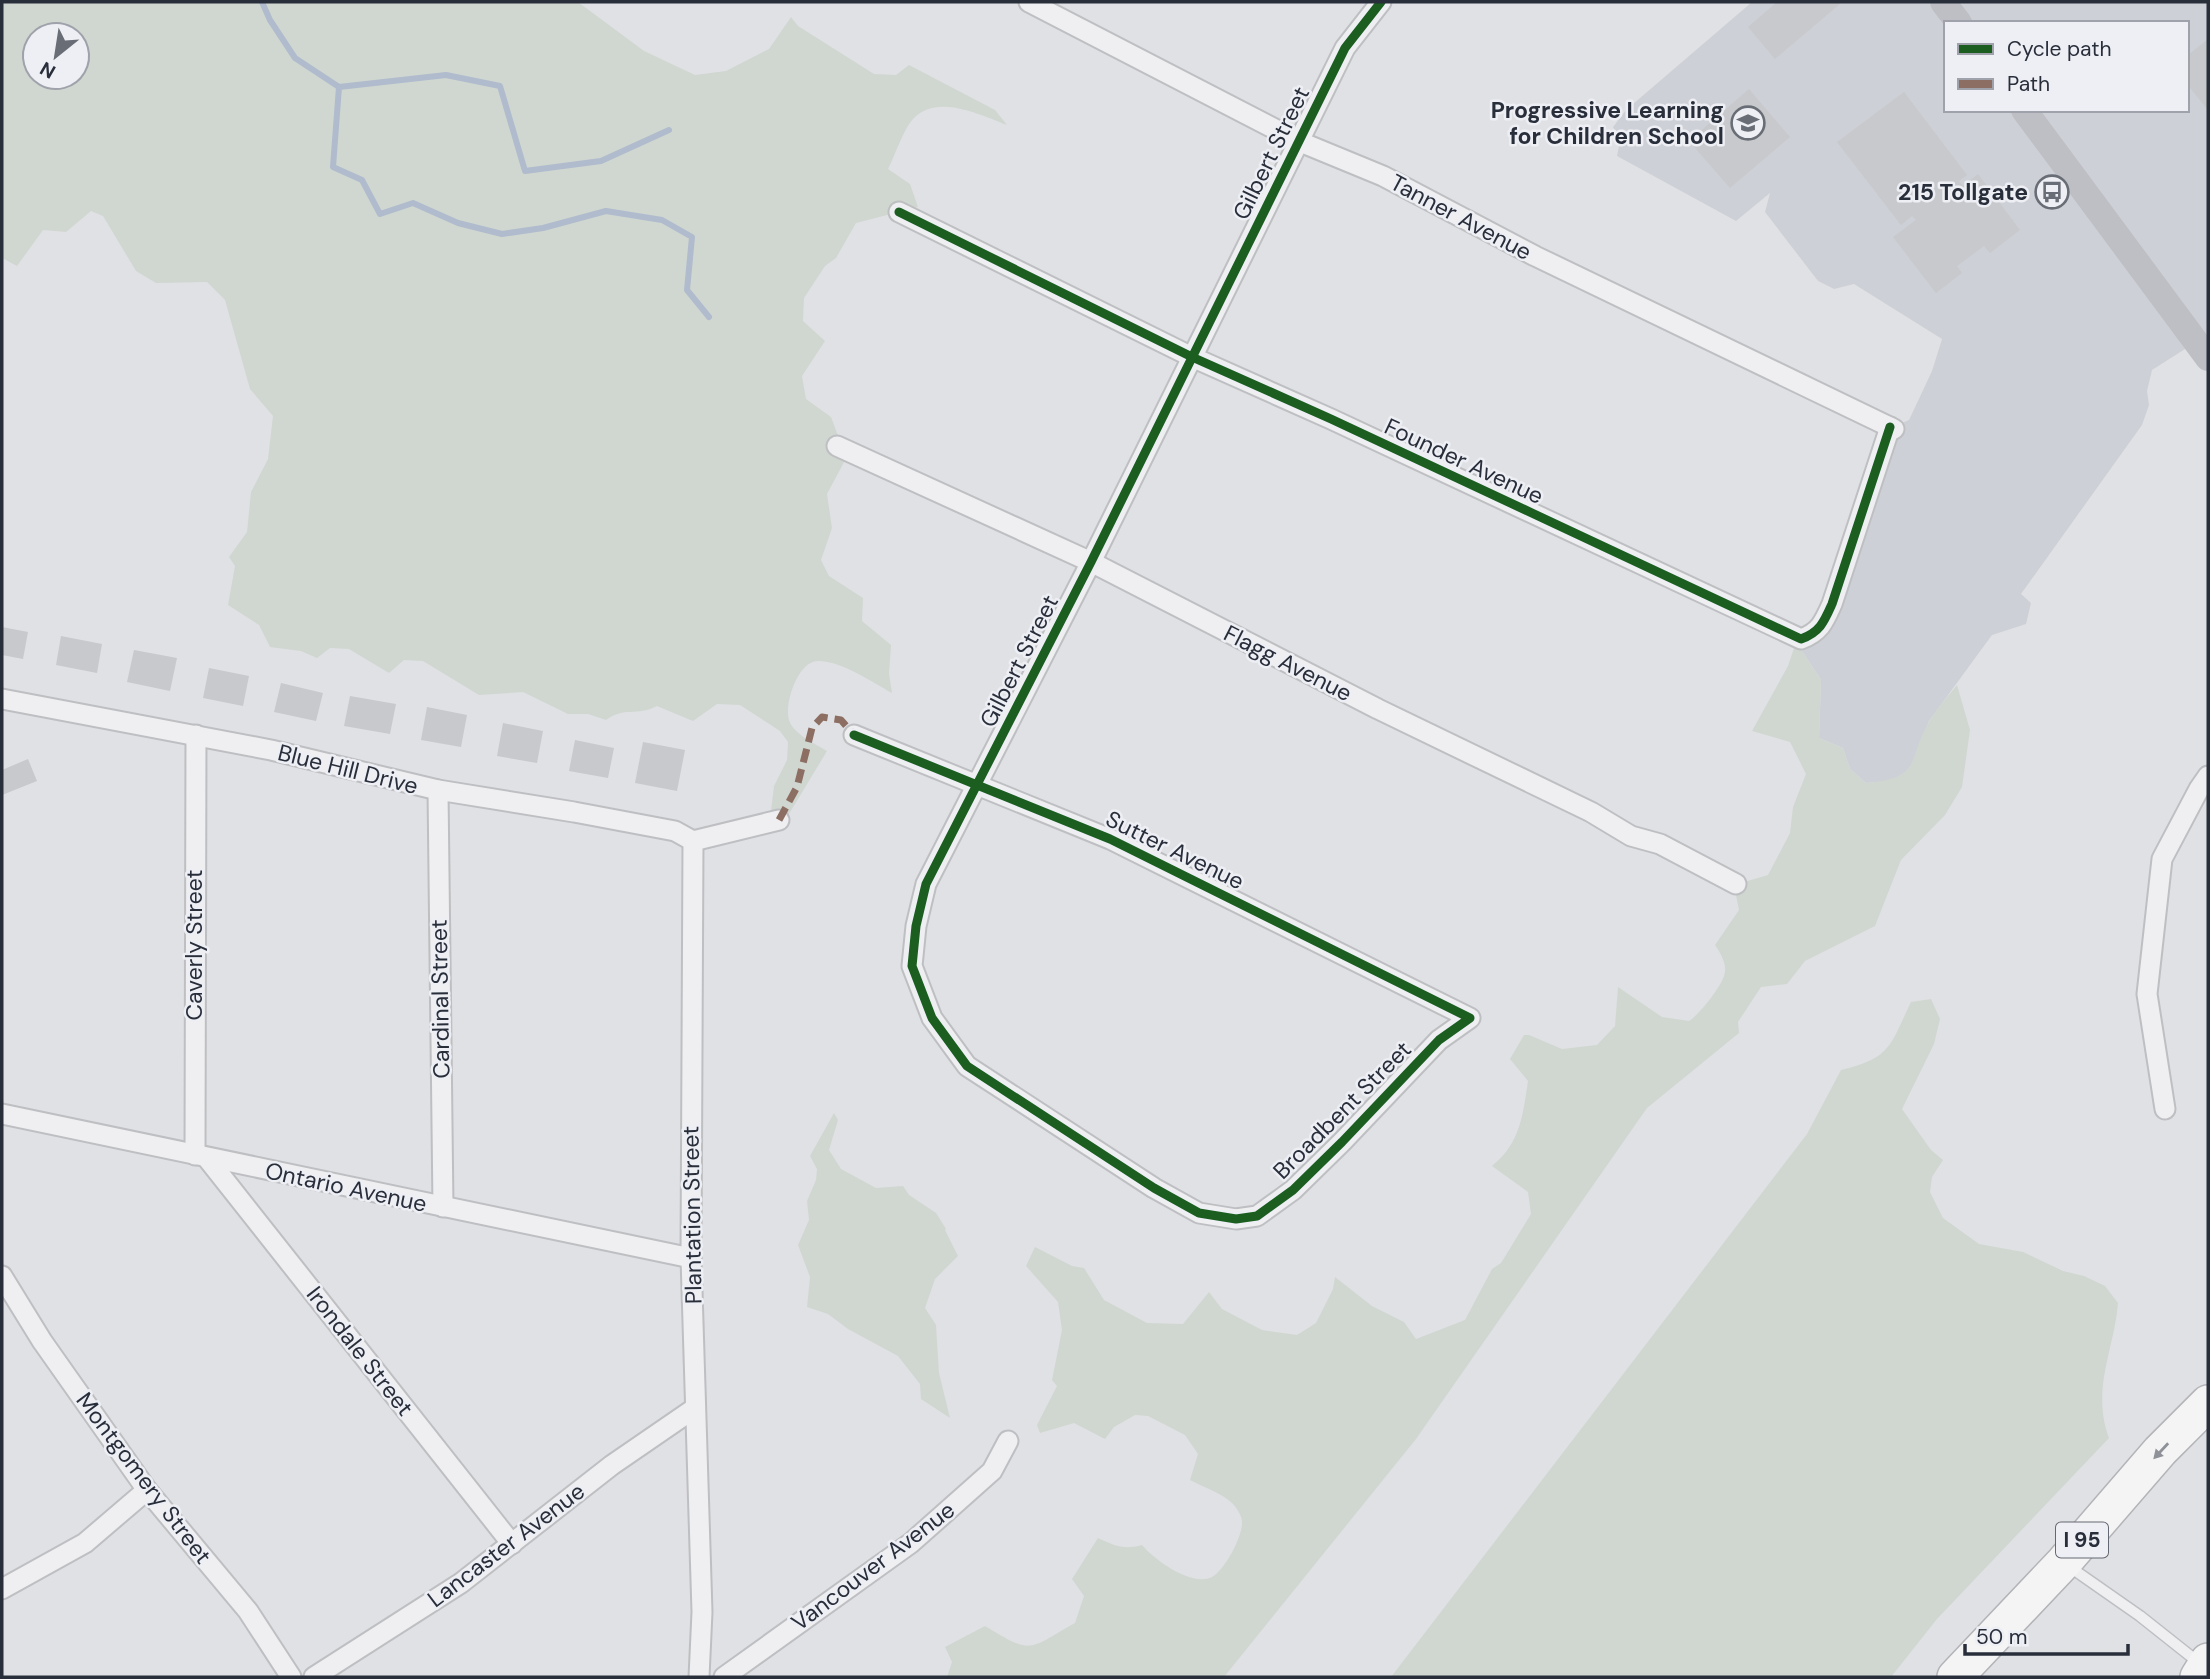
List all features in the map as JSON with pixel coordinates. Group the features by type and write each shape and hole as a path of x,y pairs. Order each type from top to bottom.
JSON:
{"highway":[{"name":"I 95","path":"1955,1677 2064,1562 2160,1451 2208,1403"}],"main road":[{"path":"1943,2 1957,21"},
{"path":"2025,112 2208,358"}],"street":[{"name":"Tanner Avenue","path":"1029,2 1298,141 1383,176 1535,256 1892,428"},
{"name":"Gilbert Street","path":"1236,1219 1199,1213 1154,1188 967,1066 932,1018 912,966 916,926 926,884 1091,562 1298,141 1345,48 1381,2"},
{"name":"Founder Avenue","path":"899,212 1192,358 1331,419 1801,639 1815,634 1822,627 1832,604 1892,428"},
{"name":"Flagg Avenue","path":"837,446 1091,562 1378,709 1591,811 1631,836 1660,844 1736,884"},
{"name":"Blue Hill Drive","path":"2,699 271,750 439,790 675,831 693,841"},
{"name":"Caverly Street","path":"195,735 201,1156"},
{"name":"Sutter Avenue","path":"854,735 978,783 1121,844 1470,1018"},
{"path":"2165,1110 2147,994 2162,859 2208,776"},
{"name":"Cardinal Street","path":"439,790 443,1207"},
{"path":"693,841 779,820"},
{"name":"Plantation Street","path":"693,841 691,1258 702,1612 699,1677"},
{"name":"Broadbent Street","path":"1236,1219 1256,1216 1293,1190 1439,1040 1470,1018"},
{"name":"Ontario Avenue","path":"2,1114 691,1258"},
{"name":"Irondale Street","path":"201,1156 512,1544"},
{"name":"Montgomery Street","path":"2,1276 42,1340 147,1490 248,1611 291,1677"},
{"name":"Lancaster Avenue","path":"314,1677 461,1583 612,1465 695,1408"},
{"name":"Vancouver Avenue","path":"724,1677 911,1543 992,1471 1008,1441"},
{"path":"2,1589 85,1543 147,1490"}],"lane":[{"path":"2064,1562 2140,1616 2203,1669"}],"shaded area":[{"path":"2,2 578,2 644,51 695,75 726,71 769,49 791,17 798,26 874,74 896,75 909,65 995,110 1007,125 959,108 946,107 923,111 913,119 888,169 910,184 918,207 856,223 836,258 825,266 804,298 803,321 825,341 802,376 806,399 831,417 840,441 850,451 827,494 832,528 821,560 829,576 863,598 862,621 891,645 889,674 892,693 836,664 817,661 804,668 791,694 789,720 800,734 827,751 789,814 779,820 770,819 774,786 787,760 788,742 780,731 740,705 717,704 693,721 657,706 643,711 619,713 606,720 588,714 568,714 523,692 479,695 423,661 404,660 389,673 349,649 330,648 317,658 301,651 270,647 259,625 228,605 235,566 229,557 247,532 251,492 268,459 273,416 250,389 225,300 207,282 156,283 136,271 103,216 91,211 66,232 43,230 17,266 2,258"},
{"path":"1752,2 2208,2 2208,364 2193,344 2152,370 2147,391 2149,405 2142,425 2021,594 2031,603 2026,624 1992,635 1929,721 1910,770 1890,781 1866,783 1850,769 1843,748 1819,738 1821,680 1793,634 1811,621 1830,589 1849,537 1877,433 1909,420 1932,371 1942,339 1854,284 1834,289 1818,281 1765,212 1770,193 1736,221 1617,156 1620,141 1613,127 1626,110"},
{"path":"1796,642 1821,680 1819,738 1843,748 1850,769 1866,783 1897,777 1911,765 1930,720 1957,685 1970,730 1962,787 1945,815 1901,860 1875,926 1805,961 1787,984 1761,987 1738,1022 1739,1033 1647,1108 1416,1439 1224,1677 947,1677 952,1662 945,1647 985,1626 1013,1642 1031,1646 1075,1623 1084,1596 1072,1579 1098,1538 1120,1546 1142,1545 1155,1558 1174,1570 1203,1579 1212,1577 1222,1568 1236,1544 1241,1528 1241,1517 1228,1499 1190,1480 1198,1454 1185,1435 1148,1416 1135,1415 1114,1427 1105,1439 1074,1423 1040,1433 1037,1425 1057,1386 1052,1380 1062,1330 1058,1302 1026,1266 1035,1247 1072,1266 1084,1268 1104,1300 1147,1323 1183,1324 1209,1292 1222,1309 1262,1330 1297,1335 1316,1323 1333,1289 1335,1277 1372,1306 1404,1322 1416,1339 1465,1320 1492,1269 1501,1263 1531,1214 1528,1192 1492,1166 1509,1148 1522,1117 1528,1081 1510,1059 1524,1035 1562,1049 1597,1045 1615,1026 1618,987 1662,1017 1689,1021 1714,994 1722,981 1724,964 1715,945 1739,910 1734,885 1768,875 1790,833 1793,807 1806,774 1790,742 1752,731 1788,666"},
{"path":"1931,999 1940,1019 1934,1044 1902,1109 1931,1150 1943,1160 1932,1177 1930,1192 1943,1218 1979,1244 2023,1252 2063,1271 2084,1276 2105,1286 2118,1303 2103,1386 2102,1403 2109,1438 1937,1619 1891,1677 1391,1677 1807,1134 1841,1070 1880,1055 1893,1039 1911,1002"},
{"path":"834,1113 838,1120 829,1150 841,1169 876,1188 903,1186 909,1195 936,1213 958,1256 935,1279 925,1308 936,1325 939,1373 950,1418 921,1399 920,1384 898,1356 848,1329 828,1314 807,1307 810,1277 798,1245 809,1220 807,1201 816,1180 817,1169 810,1156"}],"building":[{"path":"1777,2 1840,4 1775,59 1748,27"},
{"path":"2208,39 2208,110 2189,86 2189,54"},
{"path":"1749,89 1790,137 1730,188 1689,141"},
{"path":"1904,92 1967,175 1959,181 1963,186 1978,174 2020,230 1990,253 1984,246 1957,266 1962,273 1936,293 1893,237 1916,220 1912,216 1901,225 1837,142"},
{"path":"2,627 28,632 23,659 2,655"},
{"path":"61,636 102,644 97,673 56,665"},
{"path":"134,650 177,658 170,691 127,682"},
{"path":"209,668 249,676 243,706 203,698"},
{"path":"281,683 323,693 316,721 274,712"},
{"path":"350,696 396,704 390,734 344,726"},
{"path":"427,707 467,715 461,747 421,740"},
{"path":"503,723 543,731 537,763 497,756"},
{"path":"575,740 614,748 608,778 569,771"},
{"path":"643,742 685,750 677,791 635,783"},
{"path":"28,759 37,781 2,795 2,770"}],"waterway":[{"path":"262,2 270,20 295,58 339,87 446,75 500,86 525,171 601,161 669,130"},
{"path":"339,87 333,167 362,180 380,214 413,203 458,223 502,234 543,228 606,211 662,220 692,237 687,290 709,317"}],"marked path":[{"path":"779,820 797,787 812,728 822,717 841,720 854,735"}],"cycle path":[{"path":"854,735 1110,839 1470,1018 1439,1040 1293,1190 1257,1216 1236,1219 1199,1213 1154,1188 967,1066 932,1018 912,966 916,926 926,884 1091,562 1345,48 1381,2"},
{"path":"899,212 1192,357 1331,419 1801,639 1821,626 1832,604 1890,427"}],"place":[{"name":"Progressive Learning for Children School","path":"1748,123"},
{"name":"215 Tollgate","path":"2052,192"}]}
